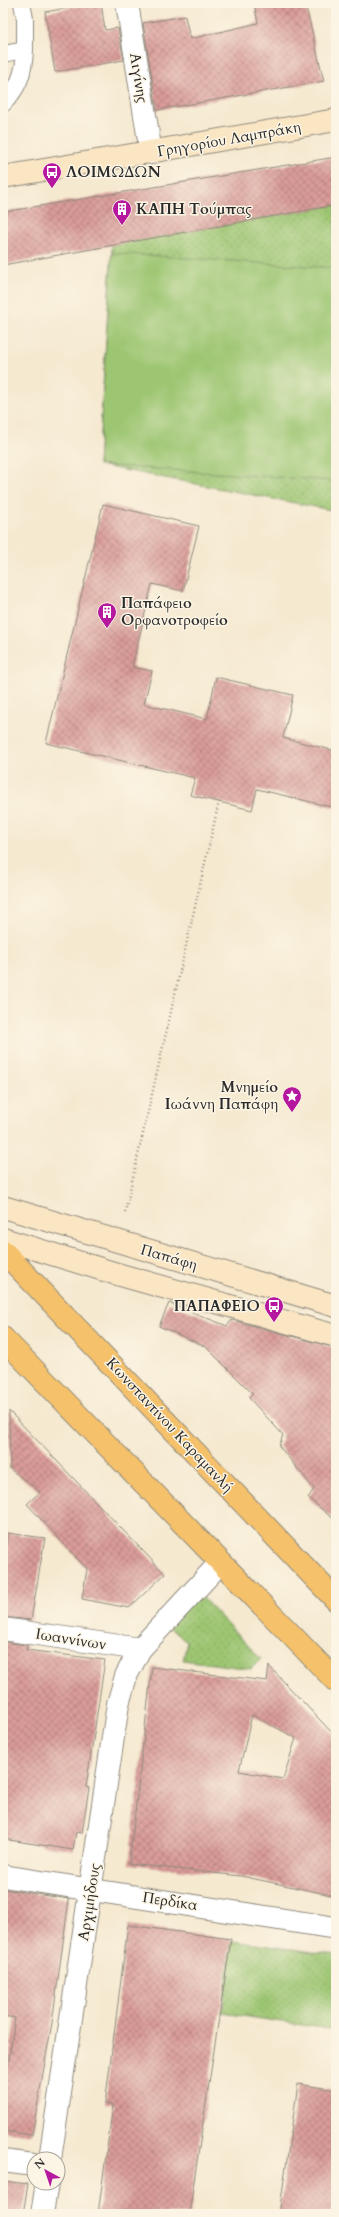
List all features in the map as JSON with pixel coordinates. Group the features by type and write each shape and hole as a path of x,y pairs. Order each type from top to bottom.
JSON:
{"main road":[{"name":"Γρηγορίου Λαμπράκη","path":"3,177 151,153 336,120"},
{"name":"Παπάφη","path":"3,1207 336,1306"},
{"name":"Παπάφη","path":"3,1239 117,1274 336,1336"},
{"name":"Κωνσταντίνου Καραμανλή","path":"3,1251 336,1600"},
{"path":"3,1338 336,1681"}],"street":[{"name":"Αιγίνης","path":"127,3 151,153"},
{"name":"Αρχιμήδους","path":"51,2151 92,1889 118,1704 126,1676 140,1649 220,1563"},
{"name":"Ιωαννίνων","path":"3,1629 140,1649"},
{"name":"Περδίκα","path":"3,1876 336,1928"},
{"path":"3,2161 26,2164"},
{"path":"42,2214 46,2191"}],"lane":[{"path":"3,104 13,93 21,79 25,50 25,19 22,3"},
{"path":"3,54 25,50"}],"path":[{"path":"125,1212 220,802"}],"green space":[{"path":"336,205 336,511 98,465 112,245"},
{"path":"112,253 336,268 336,481 98,465"},
{"path":"199,1594 261,1659 251,1669 183,1660 187,1641 168,1627"},
{"path":"232,1941 336,1955 336,2030 222,2013"}],"building":[{"path":"101,3 105,30 118,28 124,60 55,72 45,12"},
{"path":"254,3 305,3 324,81 157,110 143,23 185,16 190,39 258,23"},
{"name":"ΚΑΠΗ Τούμπας","path":"336,157 336,205 3,265 3,212"},
{"name":"Παπάφειο Ορφανοτροφείο","path":"103,504 199,526 183,591 152,584 132,667 152,671 144,704 207,719 216,677 293,695 283,738 336,751 336,808 257,789 252,810 190,795 195,778 46,743"},
{"path":"169,1303 227,1326 232,1320 336,1348 336,1521 308,1498 314,1489 279,1446 283,1435 249,1398 253,1394 206,1347 159,1326"},
{"path":"9,1411 165,1574 129,1608 82,1599 87,1569 27,1504 40,1492 10,1469"},
{"path":"7,1533 45,1538 31,1620 3,1617 3,1540 7,1541"},
{"path":"3,1642 27,1645 26,1650 105,1660 86,1787 89,1788 82,1833 76,1832 73,1850 3,1839"},
{"path":"269,1666 336,1737 336,1896 241,1876 129,1864 152,1667 267,1681","holes":["252,1715 296,1738 283,1779 239,1771"]},
{"path":"3,1889 69,1899 52,2023 32,2135 3,2131 3,2071 7,2072 15,2018 3,2016"},
{"path":"128,1925 231,1939 189,2214 98,2214 113,2105 105,2104"},
{"path":"298,2084 336,2090 336,2214 279,2214"},
{"path":"3,2181 26,2184 27,2191 23,2214 3,2214"}],"place":[{"name":"ΛΟΙΜΩΔΩΝ","path":"52,189"},
{"name":"ΚΑΠΗ Τούμπας","path":"122,226"},
{"name":"Παπάφειο Ορφανοτροφείο","path":"107,629"},
{"name":"Μνημείο Ιωάννη Παπάφη","path":"292,1113"},
{"name":"ΠΑΠΑΦΕΙΟ","path":"274,1323"}]}
